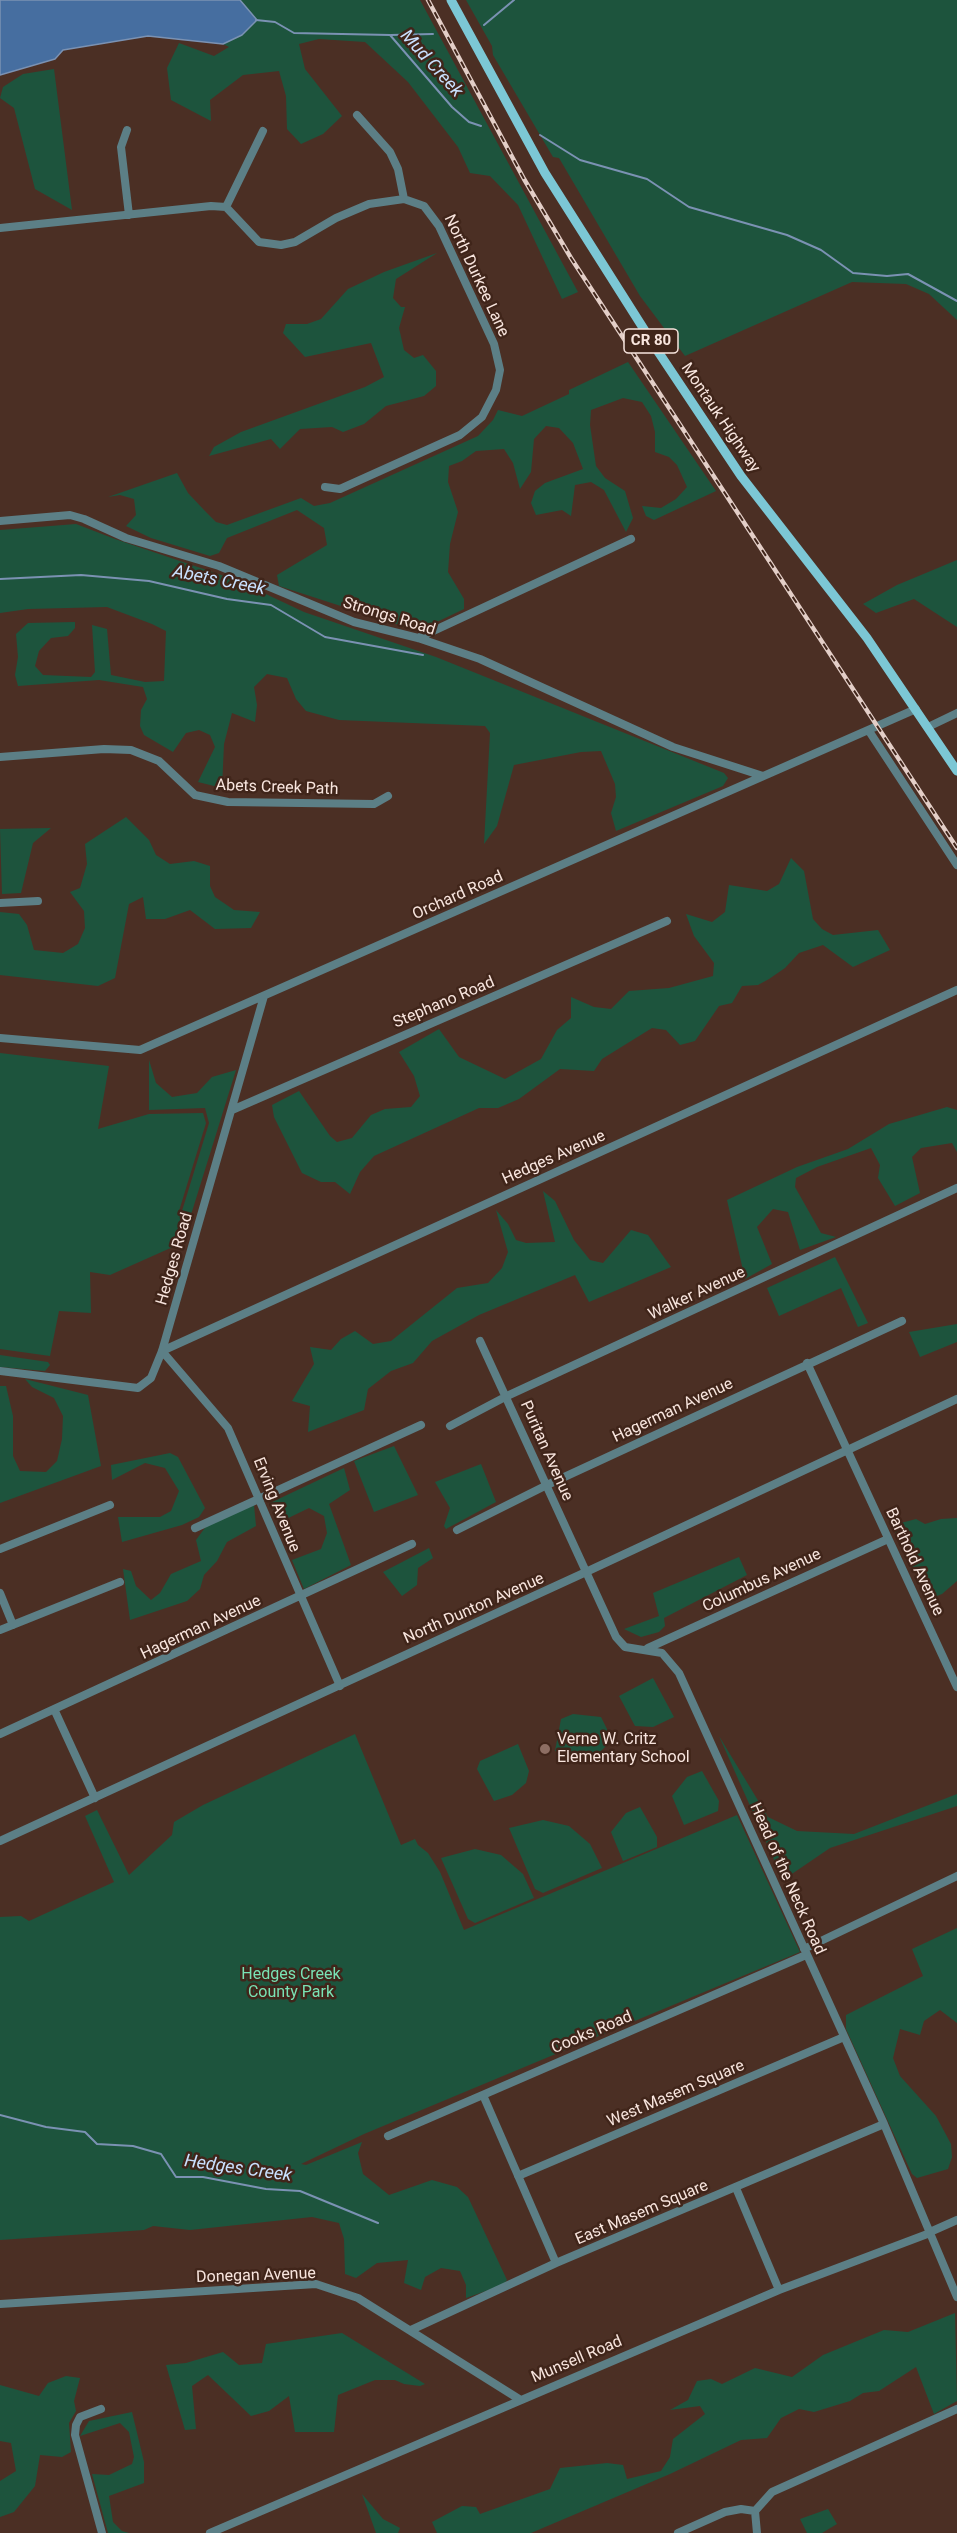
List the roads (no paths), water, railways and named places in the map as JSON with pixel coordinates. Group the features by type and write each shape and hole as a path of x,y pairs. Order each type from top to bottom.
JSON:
{"main road":[{"name":"Montauk Highway","path":"451,0 561,200 685,393 752,492 852,618 957,771"}],"street":[{"path":"0,228 199,206 226,207 241,220 252,237 265,243 281,245 295,242 352,209 383,200 404,199 398,169 390,152 357,115"},
{"path":"127,130 121,147 129,215"},
{"path":"226,207 263,131"},
{"name":"North Durkee Lane","path":"325,487 340,489 460,435 482,417 496,390 500,370 494,344 439,226 424,206 404,199"},
{"name":"Strongs Road","path":"0,521 70,515 126,538 219,566 354,622 418,638 480,659 673,747 763,776"},
{"path":"418,638 631,539"},
{"name":"Orchard Road","path":"0,1038 140,1050 916,709"},
{"path":"928,727 957,713"},
{"path":"869,731 957,865"},
{"name":"Abets Creek Path","path":"0,757 37,753 132,750 159,761 195,795 228,802 374,804 388,796"},
{"path":"0,903 38,901"},
{"name":"Stephano Road","path":"232,1110 667,921"},
{"name":"Hedges Avenue","path":"162,1351 957,990"},
{"name":"Hedges Road","path":"0,1371 138,1388 151,1378 162,1351 264,996"},
{"name":"Walker Avenue","path":"450,1426 507,1396 957,1188"},
{"name":"Hagerman Avenue","path":"457,1530 547,1485 902,1321"},
{"name":"Puritan Avenue","path":"480,1341 586,1572"},
{"name":"Erving Avenue","path":"162,1351 228,1428 340,1686"},
{"name":"Barthold Avenue","path":"807,1363 957,1687"},
{"name":"North Dunton Avenue","path":"0,1840 340,1686 957,1399"},
{"path":"195,1528 422,1425"},
{"path":"0,1549 110,1505"},
{"name":"Columbus Avenue","path":"648,1648 888,1539"},
{"name":"Hagerman Avenue","path":"0,1734 412,1544"},
{"name":"Head of the Neck Road","path":"586,1572 616,1637 625,1647 648,1648 662,1653 679,1673 884,2124 957,2297"},
{"path":"0,1630 120,1582"},
{"path":"0,1593 13,1624"},
{"path":"54,1709 95,1798"},
{"name":"Cooks Road","path":"388,2136 805,1952 957,1876"},
{"name":"West Masem Square","path":"518,2176 844,2037"},
{"path":"483,2095 556,2263"},
{"name":"East Masem Square","path":"411,2330 556,2263 884,2124"},
{"path":"736,2188 779,2290"},
{"name":"Munsell Road","path":"210,2533 519,2399 779,2290 930,2233 957,2220"},
{"name":"Donegan Avenue","path":"0,2304 316,2284 358,2298 519,2399"},
{"path":"101,2409 80,2416 75,2435 102,2533"},
{"path":"754,2511 772,2492 957,2409"},
{"path":"678,2533 725,2512 741,2509 754,2511"},
{"path":"754,2511 757,2533"}],"water":[{"path":"0,0 240,0 257,20 242,35 223,44 148,36 63,50 55,59 0,75"}],"waterway":[{"path":"484,25 514,0"},
{"name":"Mud Creek","path":"256,20 275,22 294,33 390,35 452,107 469,122 481,126"},
{"path":"391,35 433,34"},
{"name":"Mud Creek","path":"540,135 580,160 647,179 689,207 787,235 821,250 853,273 887,276 908,274 957,301"},
{"name":"Abets Creek","path":"0,579 81,575 149,581 227,599 271,605 325,637 423,655"},
{"name":"Hedges Creek","path":"0,2115 46,2127 85,2132 97,2144 133,2146 161,2154 176,2177 203,2177 266,2189 300,2191 378,2223"}],"railway":[{"path":"428,0 524,179 571,258 957,848"}],"place":[{"name":"Verne W. Critz Elementary School","path":"545,1749"}],"park label":[{"name":"Hedges Creek County Park","path":"291,1984"}]}
